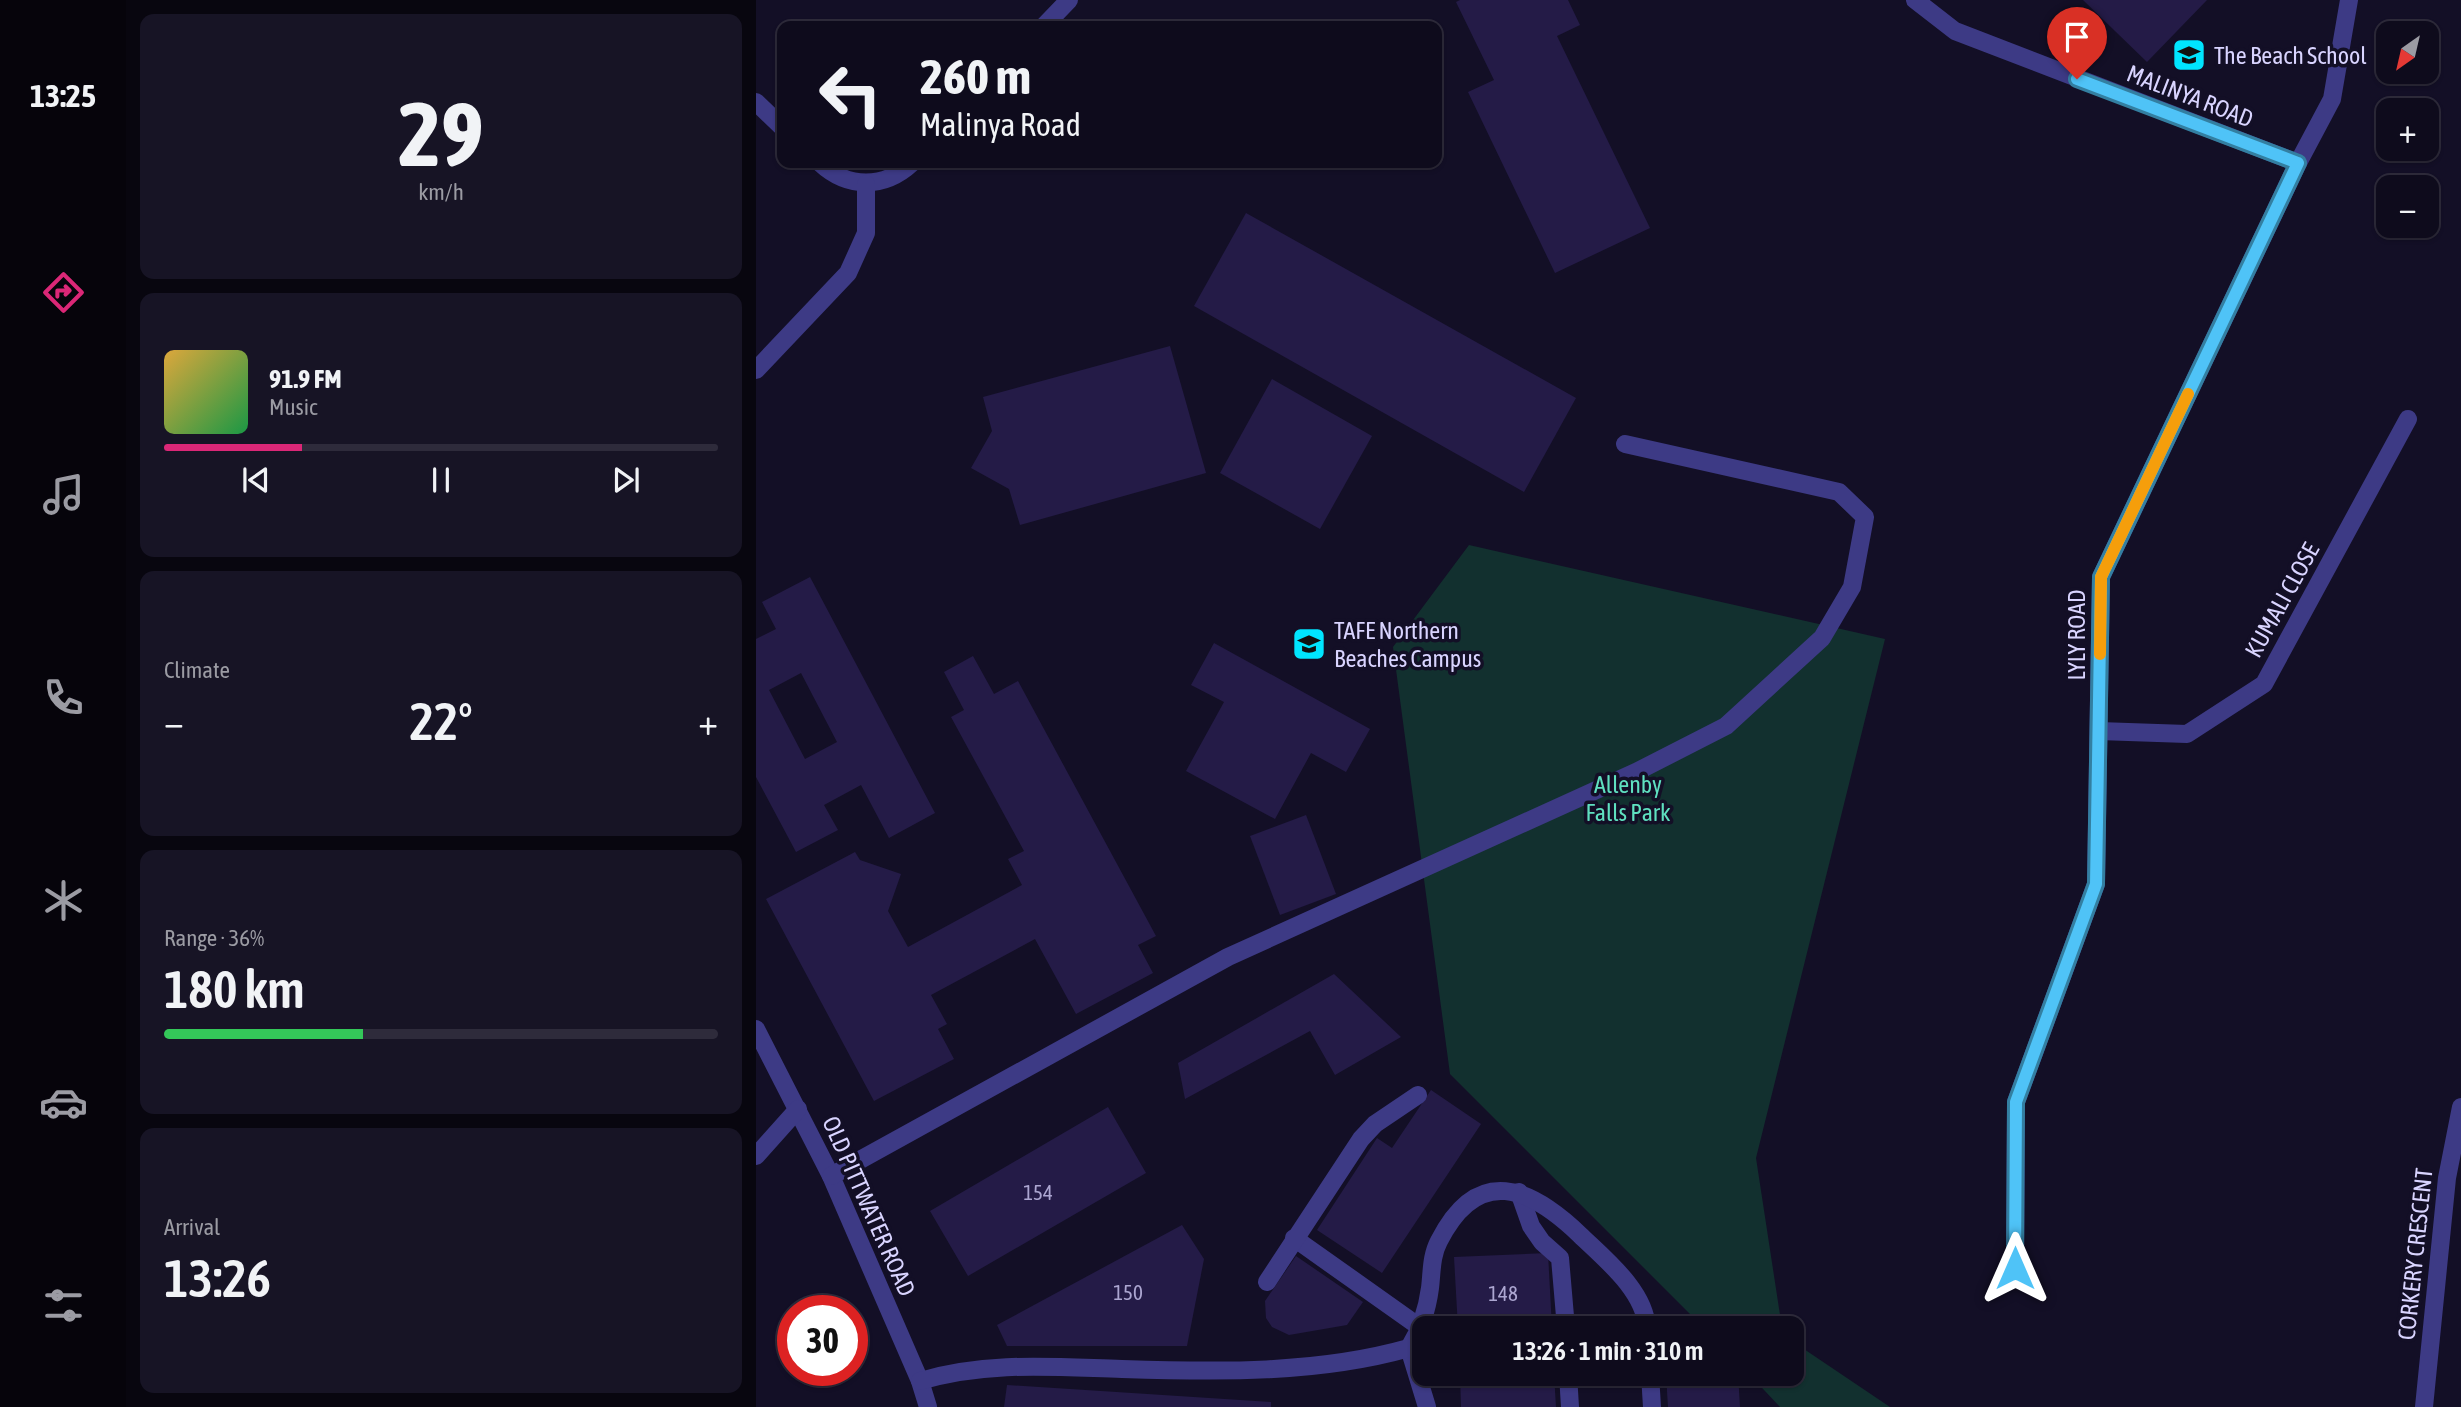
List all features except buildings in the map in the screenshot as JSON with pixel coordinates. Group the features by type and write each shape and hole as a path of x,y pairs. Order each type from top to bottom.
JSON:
{"street":[{"path":"1049,21 1069,0"},
{"name":"MALINYA ROAD","path":"1915,0 1955,32 2298,163"},
{"name":"LYLY ROAD","path":"2015,1268 2016,1102 2096,884 2101,577 2298,163 2332,99 2349,0"},
{"path":"756,102 777,122"},
{"path":"827,168 848,182 866,184 896,177 906,168"},
{"path":"756,370 848,273 866,233 866,184"},
{"name":"KUMALI CLOSE","path":"2099,732 2187,734 2264,684 2408,419"},
{"path":"831,1176 1228,957 1647,766 1726,726 1767,690 1822,638 1852,587 1865,517 1839,492 1625,444"},
{"name":"OLD PITTWATER ROAD","path":"756,1029 831,1176 920,1381 928,1407"},
{"path":"1267,1282 1361,1139 1375,1124 1418,1095"},
{"name":"CORKERY CRESCENT","path":"2424,1407 2447,1178 2461,1107"},
{"path":"756,1156 798,1110"},
{"path":"1423,1316 1439,1241 1463,1208 1481,1196 1499,1191 1519,1192 1559,1215 1599,1253 1637,1296 1646,1316"},
{"path":"1519,1192 1531,1226 1560,1258 1565,1316"},
{"path":"1294,1238 1412,1322"},
{"path":"920,1381 953,1371 1001,1365 1195,1371 1299,1367 1382,1356 1409,1348 1412,1343"},
{"path":"1409,1348 1427,1407"},
{"path":"1569,1386 1570,1407"},
{"path":"1651,1386 1652,1407"}],"green space":[{"name":"Allenby Falls Park","path":"1469,545 1885,639 1756,1158 1780,1316 1692,1316 1450,1074 1393,647"},
{"path":"1804,1349 1890,1407 1780,1407 1760,1386 1804,1386"}],"slow traffic":[{"path":"2100,654 2101,577 2188,394"}],"place":[{"name":"The Beach School","path":"2189,55"},
{"name":"TAFE Northern Beaches Campus","path":"1309,644"}],"route":[{"path":"2015,1268 2016,1102 2096,884 2101,577 2298,163 2077,79"}]}
